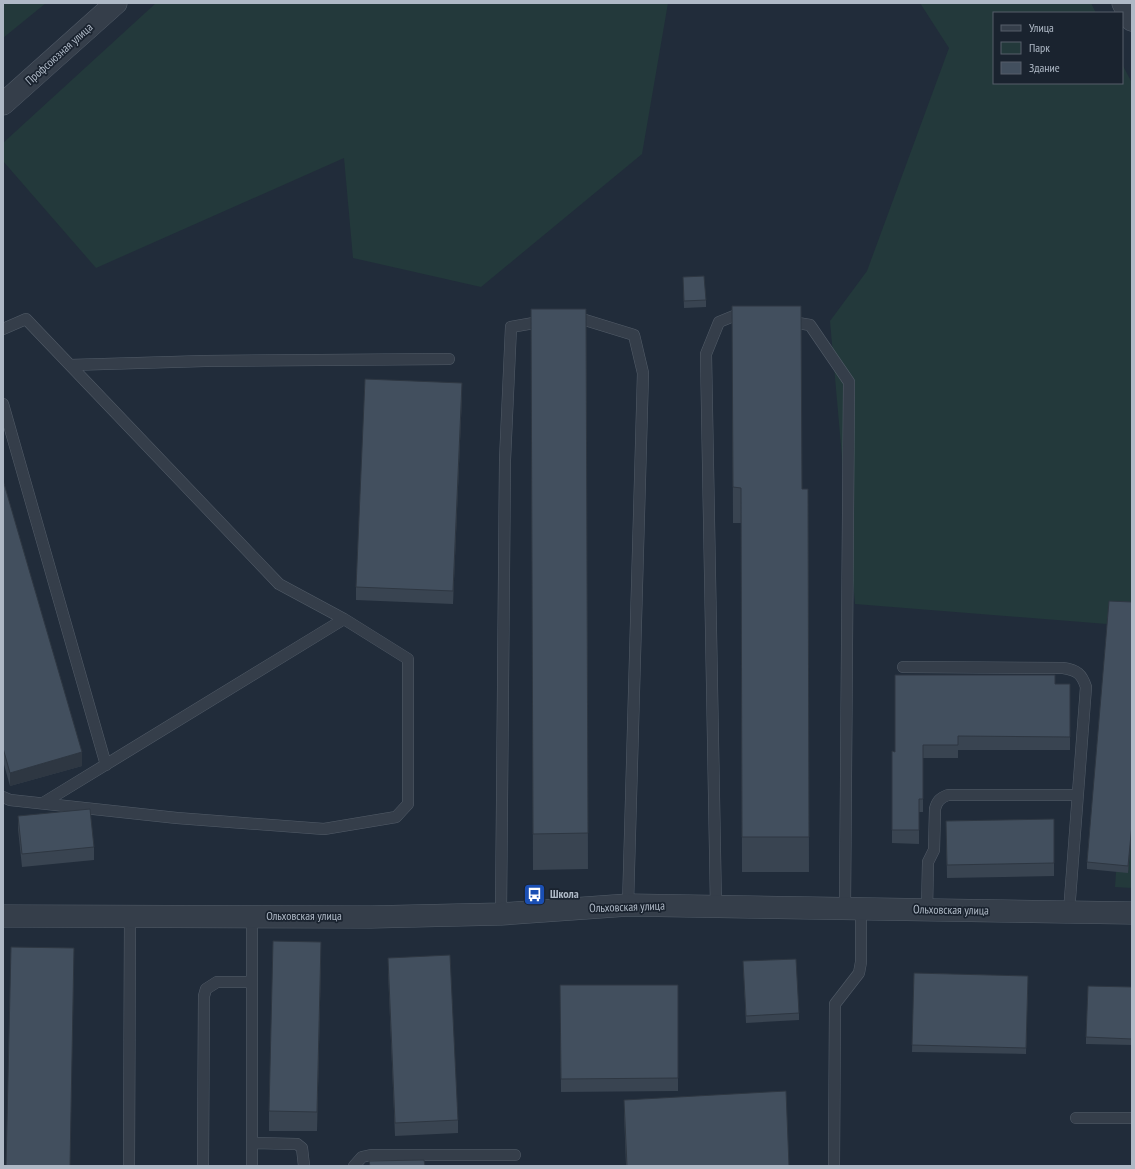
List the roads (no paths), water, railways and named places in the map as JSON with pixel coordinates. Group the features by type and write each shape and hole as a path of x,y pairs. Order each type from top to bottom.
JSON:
{"street":[{"name":"Профсоюзная улица","path":"3,104 116,3"},
{"path":"1123,3 1132,20"},
{"name":"Ольховская улица","path":"3,916 502,914 628,905 1132,913"}],"lane":[{"path":"716,906 706,354 719,322 741,313 756,316"},
{"path":"502,914 505,460 511,327 572,316 634,335 643,373 628,905"},
{"path":"772,318 810,325 849,382 853,909 861,962 859,973 835,1004 834,1166"},
{"path":"3,329 26,320 279,584 344,620 408,659 408,804 396,817 324,829 177,818 10,800 3,797"},
{"path":"70,365 205,361 449,360"},
{"path":"3,404 106,765"},
{"path":"43,803 344,620"},
{"path":"903,667 1063,668 1075,670 1083,677 1086,688 1069,912"},
{"path":"927,910 928,862 934,850 935,809 936,803 942,797 948,795 1078,795"},
{"path":"129,1166 130,916"},
{"path":"252,916 252,1166"},
{"path":"203,1166 204,996 206,989 217,982 252,982"},
{"path":"1076,1118 1132,1118"},
{"path":"252,1143 297,1144 302,1148 304,1166"},
{"path":"354,1166 362,1157 371,1155 515,1155"}],"place":[{"name":"Школа","path":"534,894"}]}
